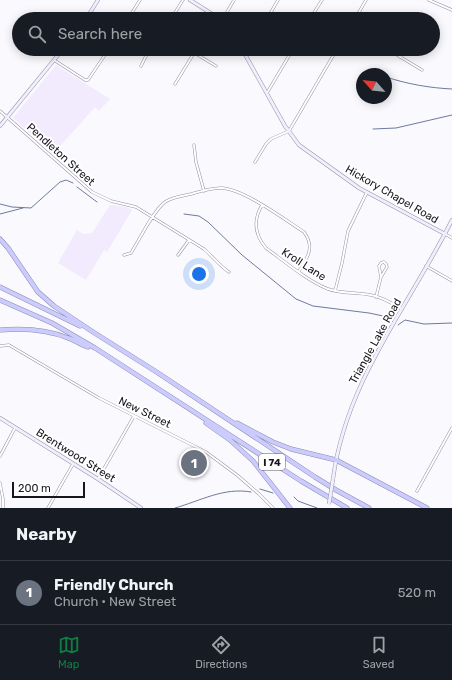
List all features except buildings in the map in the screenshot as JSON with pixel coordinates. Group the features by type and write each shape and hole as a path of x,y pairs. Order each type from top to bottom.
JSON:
{"highway":[{"path":"0,239 8,248 38,292 54,306 93,332"},
{"name":"I 74","path":"0,287 93,332 155,371 315,477 369,508"},
{"name":"I 74","path":"0,300 52,323 95,348 301,481 346,508"},
{"path":"0,330 19,329 45,331 62,335 86,347 95,348"},
{"path":"217,413 226,416 248,430 291,449 336,460 427,508"},
{"path":"197,414 204,422 238,446 253,461 290,508"},
{"path":"352,499 374,508"}],"street":[{"path":"91,12 98,0"},
{"path":"132,12 140,0"},
{"path":"176,12 183,0"},
{"path":"190,0 210,12"},
{"path":"226,12 234,0"},
{"path":"271,12 278,0"},
{"path":"314,12 322,0"},
{"path":"359,12 366,0"},
{"path":"429,0 452,10"},
{"path":"0,126 57,56"},
{"path":"54,60 85,80 90,78 104,56"},
{"path":"141,66 146,56"},
{"path":"175,84 192,56"},
{"path":"199,56 216,66"},
{"name":"Hickory Chapel Road","path":"247,56 294,140 304,149 367,192 452,238"},
{"path":"267,93 289,56"},
{"path":"255,162 264,147 272,139 289,131 333,56"},
{"path":"400,56 422,70"},
{"name":"Pendleton Street","path":"0,111 92,192 111,201 136,207 209,253 222,268 229,272"},
{"path":"194,145 196,162 204,191"},
{"path":"124,255 131,253 164,202 172,198 204,191 221,188 232,189 262,205 304,232 310,244 309,252 308,258 299,271"},
{"path":"335,291 348,230 367,192"},
{"name":"Kroll Lane","path":"262,205 256,223 260,240 266,248 316,283 335,291 376,296 402,308"},
{"name":"Triangle Lake Road","path":"329,506 336,460 354,399 374,357 452,220"},
{"path":"178,255 189,240"},
{"path":"376,296 381,276 379,266 382,262 387,265 387,269 381,276"},
{"path":"426,266 452,281"},
{"name":"New Street","path":"0,346 9,345 99,398 206,452 248,484 273,508"},
{"path":"98,479 134,416"},
{"name":"Brentwood Street","path":"0,418 74,463 141,508"},
{"path":"0,456 15,428"},
{"path":"417,491 452,428"},
{"path":"50,508 74,463"},
{"path":"0,483 3,508"}],"shaded area":[{"path":"56,65 110,99 99,111 95,107 53,154 13,118"},
{"path":"110,205 126,207 132,210 107,252 104,250 86,280 58,263 77,230 83,234 92,233"}],"waterway":[{"path":"392,79 435,88 452,89"},
{"path":"373,129 396,128 452,115"},
{"path":"0,204 12,207 31,208 60,182 66,180 73,183"},
{"path":"77,187 97,202"},
{"path":"0,214 23,208"},
{"path":"184,214 199,216 208,222 242,255 296,299 313,306 383,316 388,321"},
{"path":"398,325 405,320 424,324 452,323"},
{"path":"260,489 273,493"},
{"path":"175,508 231,491 251,492"},
{"path":"294,497 298,501 317,508"}],"place":[{"name":"Friendly Church","path":"194,463"}]}
